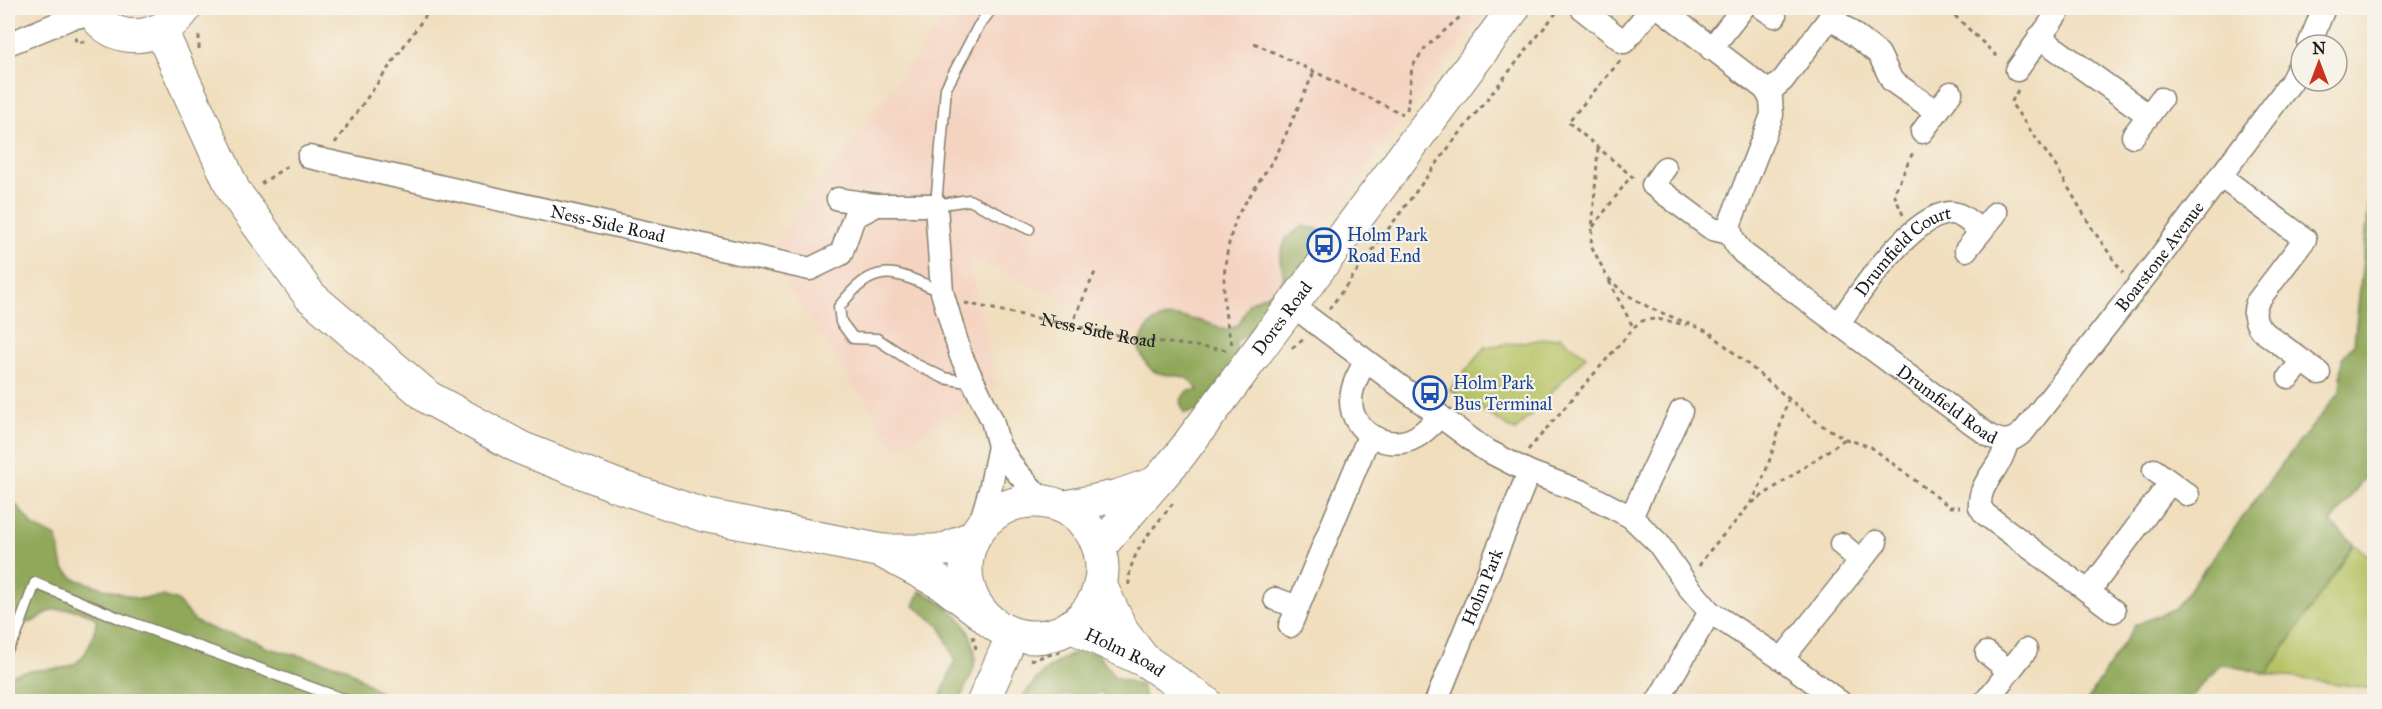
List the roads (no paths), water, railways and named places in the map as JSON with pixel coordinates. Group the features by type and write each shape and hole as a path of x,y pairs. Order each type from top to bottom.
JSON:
{"main road":[{"name":"Dores Road","path":"1099,548 1167,490 1180,455 1305,315 1428,121 1514,8"},
{"path":"86,20 124,34 147,36 161,31 174,22 192,18"},
{"path":"161,31 234,191 310,296 429,398 521,448 615,485 703,515 882,552 933,552 947,549 976,534"},
{"name":"Dores Road","path":"1053,504 1167,490"},
{"path":"977,623 966,578 966,557 976,534 988,519 1008,506 1022,502 1053,504 1079,517 1089,529 1099,548 1102,567 1115,588 1123,633 1146,661"},
{"path":"882,552 943,584 977,623 996,626 1020,648"},
{"path":"983,702 1020,648 1031,638 1050,636 1071,638 1094,603 1115,588"},
{"name":"Holm Road","path":"1071,638 1146,661 1205,702"}],"street":[{"path":"1581,8 1624,42 1652,8"},
{"path":"1659,176 1712,229 1730,233 1733,212 1772,115 1773,105 1768,93 1660,8"},
{"path":"1711,49 1743,8"},
{"path":"2017,70 2061,8"},
{"path":"2314,33 2324,8"},
{"path":"1768,93 1783,80 1833,12 1879,54 1892,81 1937,112"},
{"path":"8,44 86,20"},
{"path":"2039,37 2155,107 2133,136"},
{"name":"Boarstone Avenue","path":"2007,441 2016,439 2024,431 2289,85"},
{"path":"1922,132 1951,93"},
{"name":"Ness-Side Road","path":"316,159 810,269 841,254 854,217 877,205"},
{"path":"2220,176 2311,231 2257,302 2254,312 2254,321 2261,330 2304,370"},
{"path":"838,199 877,205 936,205 944,297 961,356 992,420 999,446 1015,470 1053,504"},
{"name":"Drumfield Court","path":"1839,323 1894,250 1923,224 1950,213 1959,215 1981,231"},
{"path":"1966,250 1996,213"},
{"name":"Drumfield Road","path":"1730,233 1734,243 1743,253 1988,435 1996,440 2007,441 2001,462 1982,488 1980,507 1985,514 2089,591"},
{"path":"1305,315 1484,450 1529,472 1583,492 1631,517 1658,543 1687,585 1710,612 1782,659 1840,702"},
{"path":"1365,362 1353,388 1351,401 1354,417 1369,436 1386,442 1399,443 1414,439 1440,416"},
{"path":"1631,517 1668,421"},
{"path":"1275,598 1294,616 1369,436"},
{"path":"976,534 990,490 999,446"},
{"name":"Holm Park","path":"1436,702 1529,472"},
{"path":"2114,611 2089,591 2171,483"},
{"path":"1782,659 1876,542"},
{"path":"1841,544 1861,561"},
{"path":"1657,702 1710,612"},
{"path":"1985,702 2026,650"},
{"path":"1987,653 2009,671"}],"lane":[{"path":"992,8 978,27 946,88 936,205 969,200 1029,229"},
{"path":"944,297 914,279 884,272 873,275 851,292 839,307 841,322 853,338 877,339 917,365 944,378 976,383"},
{"path":"8,648 16,635 35,583 119,618 351,702"}],"place":[{"name":"Holm Park Road End","path":"1324,245"},
{"name":"Holm Park Bus Terminal","path":"1430,393"}]}
